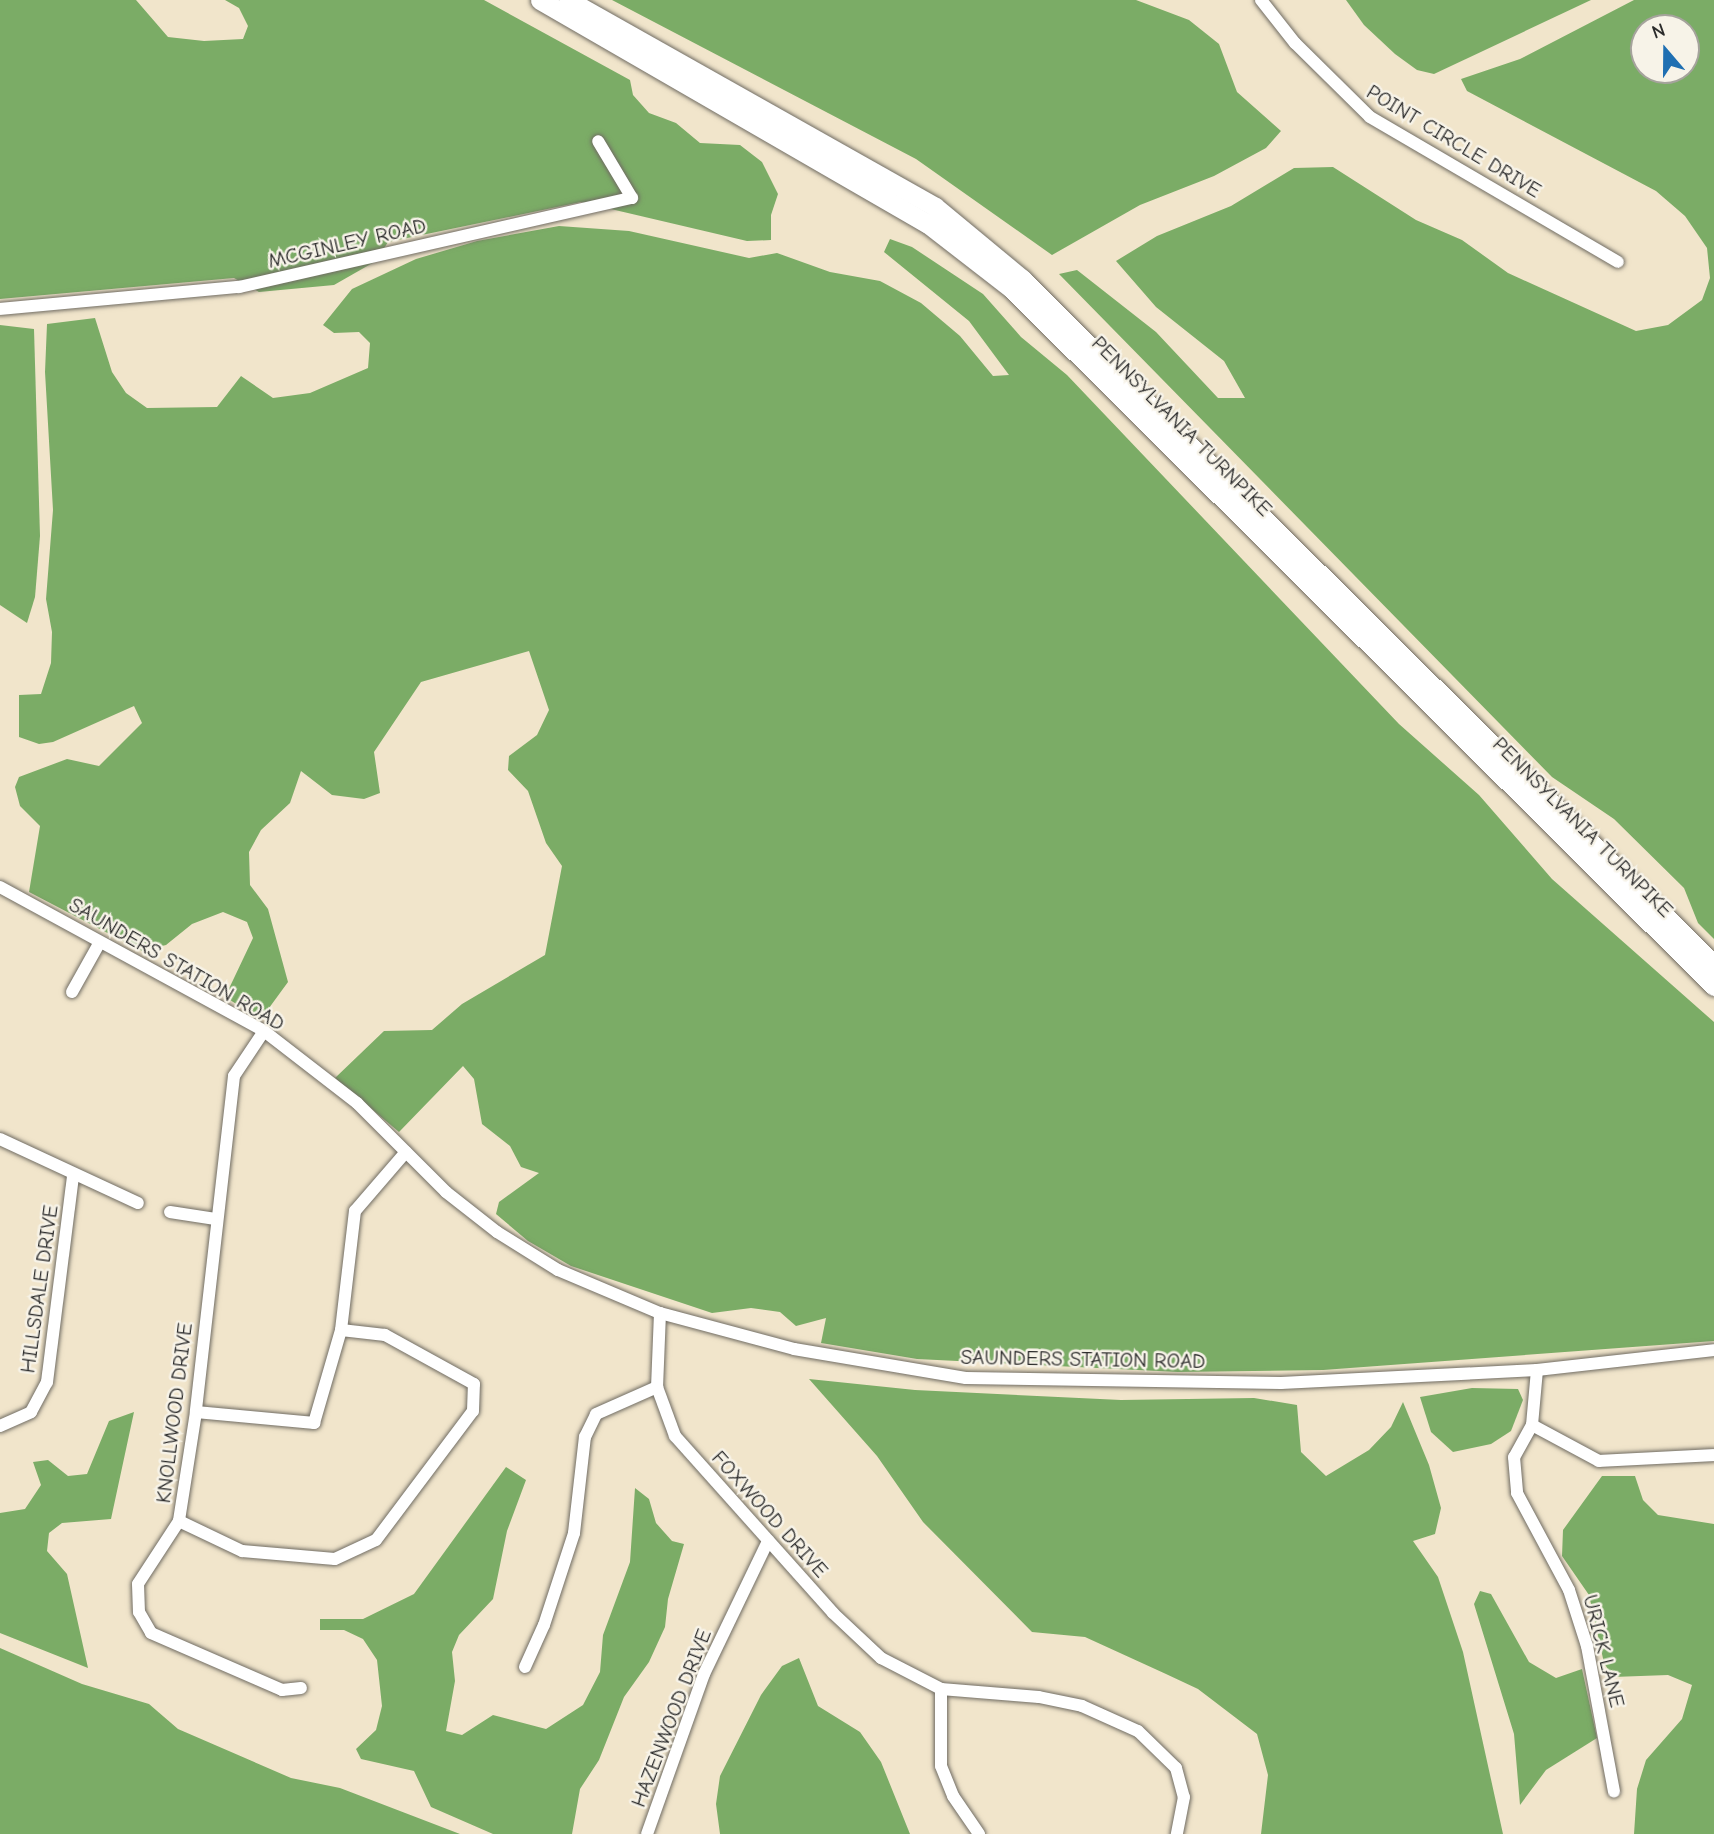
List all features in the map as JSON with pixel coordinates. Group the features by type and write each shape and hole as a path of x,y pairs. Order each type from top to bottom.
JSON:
{"highway":[{"name":"PENNSYLVANIA TURNPIKE","path":"540,0 927,223 1012,289 1714,986"},
{"name":"PENNSYLVANIA TURNPIKE","path":"568,0 935,207 1022,279 1714,965"}],"street":[{"name":"POINT CIRCLE DRIVE","path":"1261,0 1295,43 1370,117 1618,262"},
{"name":"MCGINLEY ROAD","path":"0,309 239,287 632,198 598,141"},
{"name":"SAUNDERS STATION ROAD","path":"0,887 264,1031 356,1104 446,1192 558,1270 660,1313 794,1349 966,1378 1281,1383 1537,1370 1714,1350"},
{"path":"72,992 100,942"},
{"name":"KNOLLWOOD DRIVE","path":"264,1031 234,1076 215,1219 197,1412 179,1521 138,1584 139,1612 151,1633 282,1690 300,1688"},
{"path":"0,1139 74,1176 138,1203"},
{"path":"197,1412 314,1423 341,1329 355,1211 406,1152"},
{"name":"HILLSDALE DRIVE","path":"0,1426 31,1412 47,1382 74,1176"},
{"path":"170,1212 215,1219"},
{"name":"FOXWOOD DRIVE","path":"660,1313 657,1387 674,1436 768,1541 881,1658 941,1689 1039,1697 1082,1706 1138,1731 1176,1768 1184,1797 1177,1834"},
{"path":"179,1521 242,1551 335,1559 376,1540 473,1411 474,1384 385,1335 341,1329"},
{"name":"URICK LANE","path":"1537,1370 1532,1425 1514,1457 1517,1493 1569,1590 1587,1646 1614,1792"},
{"path":"525,1667 544,1625 574,1533 585,1437 596,1414 657,1387"},
{"path":"1532,1425 1599,1461 1714,1455"},
{"name":"HAZENWOOD DRIVE","path":"647,1834 704,1674 768,1541"},
{"path":"941,1689 941,1766 953,1796 979,1834"}],"green space":[{"path":"0,0 136,0 168,37 204,41 243,39 248,26 239,8 225,0 484,0 630,80 633,95 649,113 676,123 700,143 740,145 762,162 778,194 771,215 771,240 747,241 581,202 388,242 376,261 334,285 259,292 234,278 0,299"},
{"path":"612,0 1136,0 1189,20 1219,44 1237,92 1281,131 1266,148 1214,176 1140,205 1052,255 916,159"},
{"path":"1346,0 1591,0 1434,74 1417,70 1395,54 1364,25"},
{"path":"1634,0 1714,0 1714,939 1698,923 1684,888 1614,819 1552,777 1059,274 1077,270 1156,332 1218,398 1245,398 1224,361 1156,307 1116,261 1157,236 1231,206 1294,168 1333,167 1416,220 1462,240 1508,273 1636,331 1668,325 1702,300 1710,278 1707,248 1685,216 1656,191 1467,91 1461,79 1520,59"},
{"path":"559,226 629,231 749,258 777,253 830,272 880,281 921,303 960,336 993,376 1009,375 969,321 884,252 890,239 912,247 983,294 1021,337 1067,375 1399,724 1479,795 1552,879 1714,1022 1714,1341 1323,1370 1178,1372 917,1359 821,1343 826,1318 796,1326 780,1312 751,1308 712,1313 571,1266 528,1241 496,1214 499,1202 539,1173 521,1167 510,1146 482,1124 474,1079 463,1066 399,1132 335,1078 384,1031 432,1030 462,1004 545,955 562,866 546,843 528,791 508,770 509,756 537,735 549,710 529,651 421,682 374,752 380,793 364,799 332,795 301,771 290,803 261,830 249,852 250,885 268,909 288,982 261,1019 225,997 253,938 247,922 223,912 192,924 166,945 142,951 29,892 40,826 20,806 15,787 19,777 67,759 99,766 142,723 134,706 53,742 39,744 19,737 19,695 41,694 51,663 52,632 46,599 53,510 45,372 47,324 95,318 112,372 126,393 147,408 217,407 241,376 273,398 310,393 368,368 370,343 359,332 334,333 323,325 352,289 416,259 477,241"},
{"path":"0,325 34,329 40,536 35,597 27,623 0,605"},
{"path":"809,1379 915,1390 1121,1400 1254,1398 1297,1405 1301,1452 1326,1476 1369,1450 1391,1427 1403,1402 1429,1465 1441,1508 1435,1534 1413,1541 1438,1577 1463,1652 1503,1834 1261,1834 1268,1775 1257,1734 1198,1689 1085,1637 1032,1632 923,1522 877,1456"},
{"path":"1472,1388 1518,1389 1523,1400 1511,1431 1491,1444 1453,1452 1431,1432 1420,1397"},
{"path":"134,1412 111,1519 62,1523 49,1533 47,1551 67,1574 88,1668 0,1633 0,1513 25,1509 41,1485 33,1462 48,1460 68,1476 87,1474 109,1421"},
{"path":"506,1467 526,1480 507,1531 493,1599 459,1635 452,1652 455,1681 446,1731 462,1735 493,1715 546,1729 583,1705 600,1672 603,1635 630,1562 635,1488 649,1499 656,1523 672,1541 684,1544 668,1599 665,1627 649,1662 624,1697 599,1760 580,1789 572,1834 493,1834 431,1807 414,1771 361,1759 356,1749 376,1730 382,1706 377,1660 363,1639 344,1630 320,1630 320,1619 363,1619 414,1594"},
{"path":"1602,1476 1635,1476 1643,1500 1658,1515 1714,1524 1714,1834 1634,1834 1637,1789 1646,1760 1682,1719 1692,1685 1668,1675 1613,1677 1604,1663 1589,1595 1562,1556 1563,1530"},
{"path":"1480,1591 1491,1594 1529,1662 1556,1678 1582,1669 1597,1738 1546,1770 1520,1805 1514,1734 1474,1604"},
{"path":"0,1648 82,1684 149,1704 178,1729 291,1778 340,1788 460,1834 0,1834"},
{"path":"799,1658 818,1706 860,1732 881,1762 910,1834 720,1834 716,1804 720,1776 761,1695 782,1666"}]}
